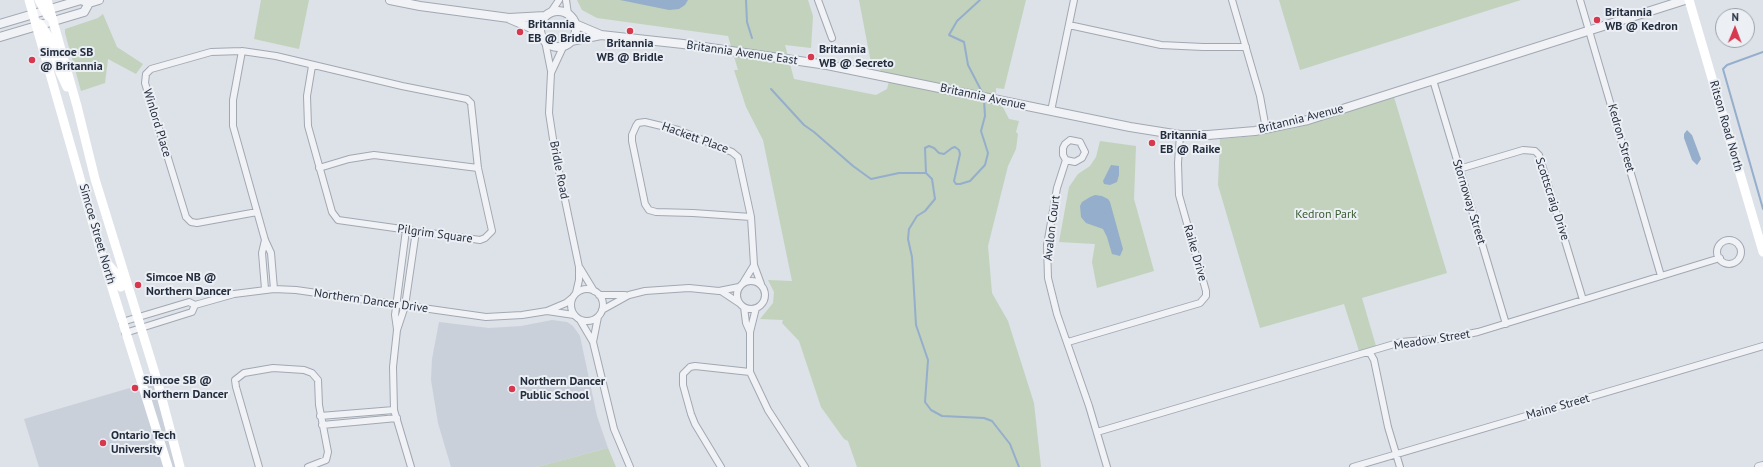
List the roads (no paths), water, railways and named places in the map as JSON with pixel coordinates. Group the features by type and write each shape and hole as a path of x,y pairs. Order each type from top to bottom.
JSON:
{"main road":[{"path":"29,0 39,26 48,36 60,72 77,106"},
{"path":"39,0 47,11"},
{"name":"Simcoe Street North","path":"47,0 47,11 53,22 77,106 130,320 125,333 168,467"},
{"name":"Ritson Road North","path":"1689,0 1763,252"},
{"name":"Simcoe Street North","path":"39,26 103,259 118,276 130,320 140,329 157,380 180,467"}],"street":[{"path":"0,24 81,0 89,4"},
{"path":"0,37 84,12 89,4 99,0"},
{"path":"390,0 420,6 509,18 548,14 560,11 568,14"},
{"path":"543,38 541,23 560,0"},
{"path":"509,18 529,27 554,46 567,43 575,32 575,24 568,14 566,0"},
{"path":"818,0 832,38"},
{"path":"1051,111 1074,0"},
{"path":"1232,0 1260,96 1266,129"},
{"name":"Kedron Street","path":"1580,0 1661,276"},
{"name":"Britannia Avenue","path":"883,76 1130,128 1180,134 1213,135 1266,129 1308,120 1685,0"},
{"name":"Britannia Avenue East","path":"575,24 601,35 683,44 828,65 883,76"},
{"path":"1069,26 1161,45 1246,47"},
{"name":"Britannia Avenue East","path":"567,43 601,35"},
{"name":"Bridle Road","path":"543,38 551,73 549,97 551,129 579,267 579,280 574,296"},
{"name":"Bridle Road","path":"551,73 567,43"},
{"path":"242,51 233,100 233,126 265,240 271,253 274,289"},
{"name":"Winlord Place","path":"257,212 197,223 191,222 186,217 145,84 146,74 155,67 211,52 242,51 276,56 312,66"},
{"name":"Pilgrim Square","path":"312,66 467,99 470,103 478,168 492,224 492,231 490,235 480,240 338,220 332,212 319,168 307,117 307,96 312,66"},
{"name":"Stornoway Street","path":"1433,80 1506,324"},
{"name":"Hackett Place","path":"750,217 656,212 649,210 645,204 632,141 632,135 636,126 642,122 664,126 734,153 740,162 750,217 754,265 762,284"},
{"name":"Raike Drive","path":"1068,342 1200,303 1206,296 1206,291 1179,195 1178,163 1180,134"},
{"name":"Scottscraig Drive","path":"1459,169 1523,150 1535,151 1539,155 1583,300"},
{"path":"319,168 349,158 374,156 478,168"},
{"name":"Avalon Court","path":"1066,160 1053,206 1047,245 1047,263 1051,293 1097,432 1107,467"},
{"path":"397,330 394,315 406,230"},
{"path":"412,467 394,410 393,367 397,330 405,306 416,232"},
{"path":"265,240 262,253 265,289"},
{"name":"Meadow Street","path":"1097,432 1370,353 1401,342 1462,336 1506,324 1720,258"},
{"path":"750,332 746,323 742,305 737,296 741,285 754,265"},
{"name":"Bridle Road","path":"579,267 596,293"},
{"path":"593,342 598,316 602,310 629,295 644,291 689,288 719,291 753,280 762,284 766,292 766,297 762,304 756,308 750,309 719,291"},
{"name":"Northern Dancer Drive","path":"130,320 189,302 195,305 234,294 265,289 296,290 486,317 547,312 574,315"},
{"path":"629,295 596,293 584,290 574,296 571,308 574,315 580,320 593,342 614,429 630,467"},
{"path":"596,293 602,303 602,310"},
{"name":"Northern Dancer Drive","path":"547,312 566,303 574,296"},
{"name":"Northern Dancer Drive","path":"125,333 192,312 195,305"},
{"path":"756,308 750,332 750,372 768,410 805,467"},
{"path":"580,320 590,321 598,316"},
{"name":"Maine Street","path":"1353,467 1763,346"},
{"path":"1370,353 1374,360 1388,427 1400,467"},
{"path":"721,467 695,424 683,385 683,374 690,367 695,366 750,372"},
{"path":"259,467 235,380 244,373 272,368 304,370 312,373 318,380 320,416 328,452 326,460 308,467"},
{"path":"320,416 394,410"},
{"path":"322,425 397,418"},
{"path":"1759,467 1763,466"}],"water":[{"path":"620,0 688,0 685,5 679,9 669,10"},
{"path":"1687,130 1692,135 1701,159 1697,165 1692,160 1684,138 1684,134"},
{"path":"1111,165 1119,166 1117,182 1110,185 1104,184 1103,181"},
{"path":"1095,195 1102,196 1110,202 1123,249 1120,256 1112,254 1103,229 1086,223 1081,217 1080,206 1082,202"}],"waterway":[{"path":"746,0 747,22 752,38"},
{"path":"980,0 957,21 949,35 964,42 968,65 983,94"},
{"path":"1763,52 1727,65 1723,69 1763,209"},
{"path":"771,89 804,125 871,179 899,173 926,173"},
{"path":"984,100 985,116 981,131 988,153 985,165 970,181 960,184 956,184 954,181 960,154 959,150 955,147 944,154 939,153 934,148 929,146 925,148 926,173 932,179 935,199 925,211 917,216 909,229 908,239 912,257 916,325 928,360 925,402 931,410 942,416 984,418 992,421 1010,444 1019,467"}],"place":[{"name":"Britannia WB @ Kedron","path":"1597,20"},
{"name":"Britannia WB @ Bridle","path":"630,31"},
{"name":"Britannia EB @ Bridle","path":"520,32"},
{"name":"Britannia WB @ Secreto","path":"811,57"},
{"name":"Simcoe SB @ Britannia","path":"32,60"},
{"name":"Britannia EB @ Raike","path":"1152,143"},
{"name":"Simcoe NB @ Northern Dancer","path":"138,285"},
{"name":"Simcoe SB @ Northern Dancer","path":"135,388"},
{"name":"Northern Dancer Public School","path":"512,389"},
{"name":"Ontario Tech University","path":"103,443"}],"park label":[{"name":"Kedron Park","path":"1326,215"}]}
